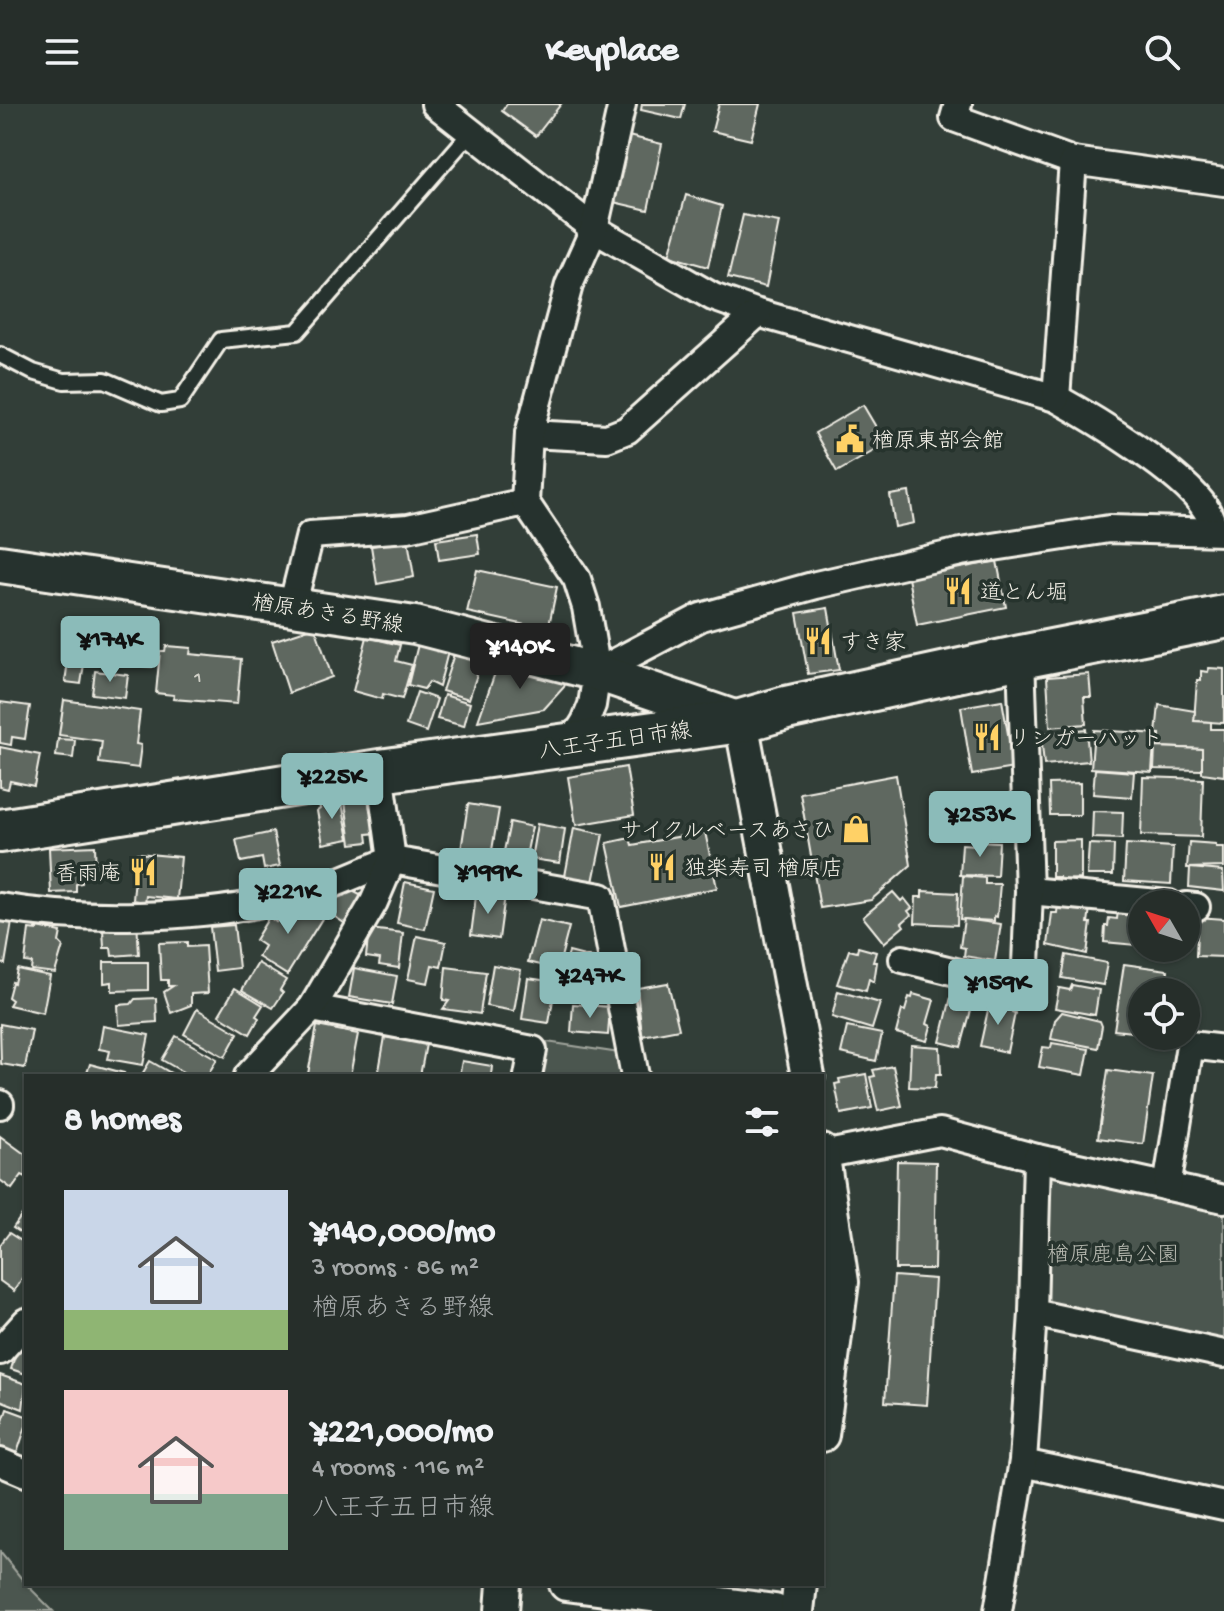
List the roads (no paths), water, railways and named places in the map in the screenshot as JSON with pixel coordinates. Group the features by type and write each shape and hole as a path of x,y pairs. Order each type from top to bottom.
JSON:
{"main road":[{"name":"楢原あきる野線","path":"0,564 415,625 597,672 741,721"},
{"name":"八王子五日市線","path":"0,831 380,771 741,721 786,708 1021,657 1224,617"}],"street":[{"path":"435,104 594,229 713,297 758,313 1056,398 1089,416 1176,478 1205,508 1219,532"},
{"path":"555,748 580,730 585,722 592,705 597,672 586,607 577,579 525,502 529,434 569,285 594,229 622,104"},
{"path":"958,104 954,118 1073,161 1224,182"},
{"path":"1056,398 1073,161"},
{"path":"529,434 607,438 627,430 758,313"},
{"path":"292,607 310,535 408,528 525,502"},
{"path":"597,672 701,617 874,572 1002,544 1109,529 1219,532"},
{"path":"903,959 1025,989 1029,891 1021,657"},
{"path":"741,721 808,1074"},
{"path":"250,1074 312,1008 374,902 392,860 380,771"},
{"path":"0,907 77,915 157,914 218,909 274,901 318,889 392,860 601,897 635,1074"},
{"path":"1029,891 1128,900"},
{"path":"312,1008 533,1050 528,1074"},
{"path":"1167,1187 1190,1045 1224,1049"},
{"path":"824,1154 940,1132 1037,1158 1224,1199"},
{"path":"998,1611 1023,1463 1033,1313 1037,1158"},
{"path":"824,1167 842,1282 824,1420"},
{"path":"1033,1313 1224,1354"},
{"path":"0,1351 24,1324"},
{"path":"0,1462 24,1472"},
{"path":"1023,1463 1224,1506"},
{"path":"502,1611 504,1586"},
{"path":"797,1611 800,1586"},
{"path":"614,1587 775,1611"}],"lane":[{"path":"0,355 33,372 64,381 105,380 161,404 180,401 221,340 297,332 471,132"}],"place":[{"name":"楢原東部会館","path":"850,439"},
{"name":"道とん堀","path":"958,591"},
{"name":"すき家","path":"818,641"},
{"name":"リンガーハット","path":"987,737"},
{"name":"サイクルベースあさひ","path":"856,829"},
{"name":"独楽寿司 楢原店","path":"662,867"},
{"name":"香雨庵","path":"143,872"}],"park label":[{"name":"楢原鹿島公園","path":"1113,1253"}]}
